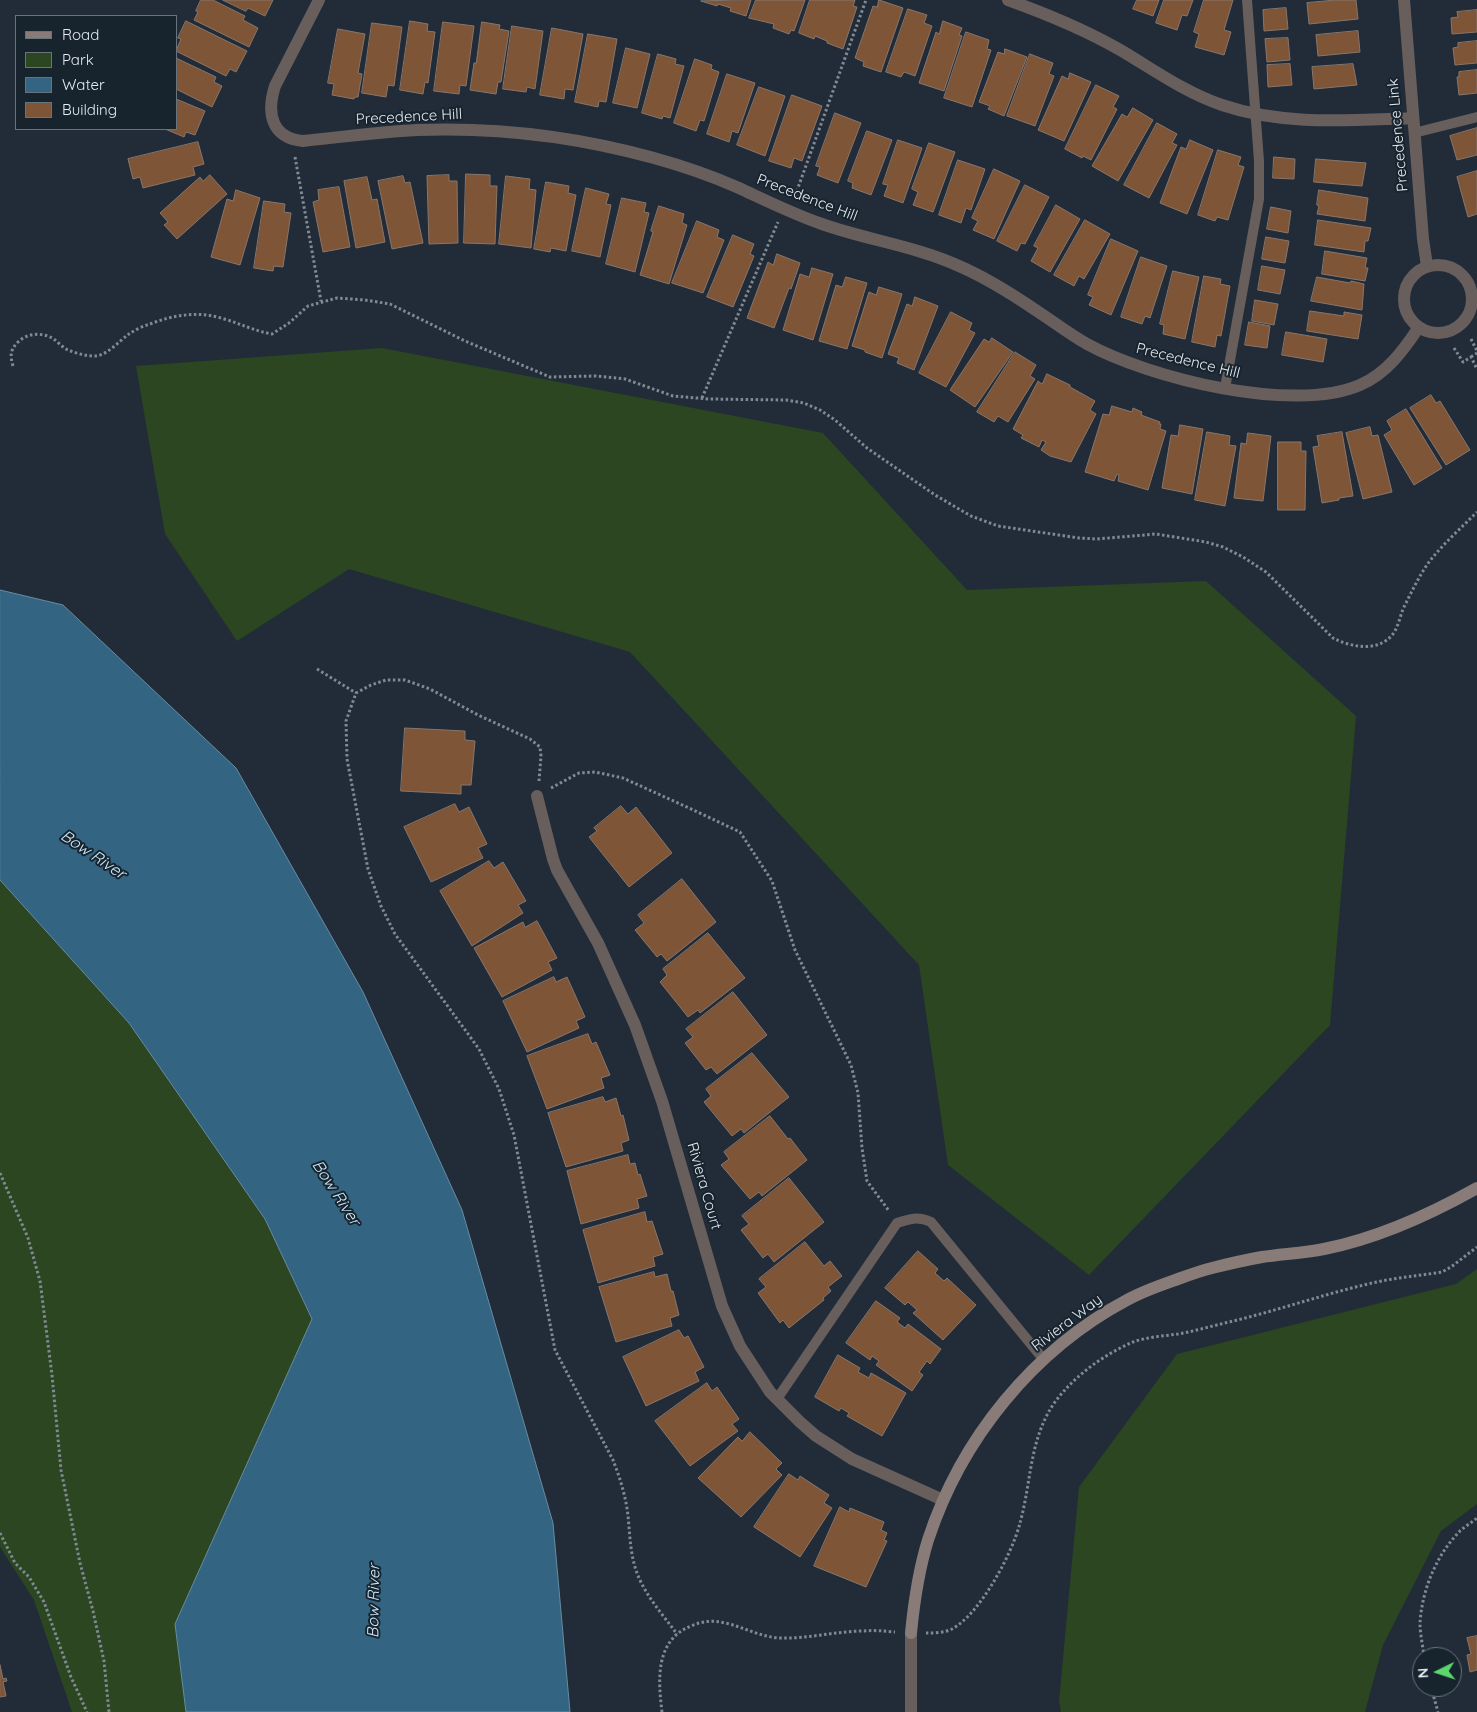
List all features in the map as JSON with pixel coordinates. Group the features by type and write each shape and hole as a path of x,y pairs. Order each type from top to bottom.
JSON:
{"street":[{"path":"292,140 277,130 273,120 271,97 318,0"},
{"path":"1008,0 1080,30 1120,50 1206,99 1256,115 1304,120 1413,118"},
{"name":"Precedence Link","path":"1404,0 1423,238 1427,266"},
{"name":"Precedence Hill","path":"292,140 303,141 418,130 503,132 554,137 655,158 725,182 822,224 943,259 964,268 1003,288 1068,332 1108,355 1158,373 1256,394 1322,394 1349,389 1362,384 1388,367 1408,344 1419,327"},
{"path":"1437,264 1448,266 1457,270 1473,283 1472,307 1460,326 1451,331 1440,334 1429,332 1411,320 1406,310 1404,300 1405,289 1410,279 1427,266 1437,264"},
{"name":"Riviera Court","path":"537,796 553,858 566,888 598,943 635,1025 650,1064 724,1312 740,1346 754,1370 777,1399 800,1422 831,1447 874,1471 943,1500"},
{"name":"Riviera Way","path":"911,1712 911,1632 914,1603 927,1542 943,1500 964,1458 993,1414 1018,1384 1044,1360 1100,1316 1129,1299 1210,1268 1260,1257 1323,1249 1364,1239 1413,1221 1477,1188"}],"lane":[{"path":"1225,388 1259,199 1260,169 1247,0"},
{"path":"1414,133 1477,117"},
{"path":"777,1399 897,1223 909,1219 922,1218 931,1222 1044,1360"}],"path":[{"path":"796,195 866,0"},
{"path":"292,140 321,301"},
{"path":"702,398 776,225"},
{"path":"14,366 10,356 12,348 19,340 28,335 40,334 50,337 67,349 84,355 96,356 108,351 131,332 175,316 194,314 220,318 260,332 272,334 289,323 308,306 321,301 337,298 390,304 465,341 550,377 611,377 625,379 673,396 786,400 804,403 820,410 835,420 867,448 934,495 971,516 998,526 1096,539 1156,534 1206,542 1223,547 1266,572 1333,638 1354,646 1369,646 1382,642 1392,634 1430,561 1477,512"},
{"path":"1454,348 1463,362 1471,358 1477,352 1471,339"},
{"path":"1471,358 1477,369"},
{"path":"317,669 356,694"},
{"path":"537,796 541,756 540,748 530,739 478,715 430,689 405,680 386,680 371,685 356,694 346,721 347,759 368,869 381,906 395,934 479,1049 499,1089 514,1135 555,1350 613,1460 620,1478 637,1573 645,1589 677,1634"},
{"path":"537,796 579,773 595,772 624,778 740,832 772,881 795,950 851,1065 858,1093 862,1148 867,1181 897,1223"},
{"path":"0,1173 28,1238 40,1281 52,1375 61,1470 80,1564 104,1661 109,1712"},
{"path":"928,1633 946,1631 961,1623 974,1610 994,1580 1016,1539 1021,1522 1033,1454 1041,1427 1058,1398 1086,1371 1105,1357 1135,1341 1180,1334 1369,1284 1442,1272 1477,1248"},
{"path":"1423,1647 1420,1624 1425,1595 1434,1568 1445,1548 1460,1530 1477,1518"},
{"path":"0,1533 15,1563 29,1577 44,1602 71,1677 87,1712"},
{"path":"662,1712 659,1674 661,1660 670,1642 677,1634 694,1624 714,1621 762,1635 782,1638 863,1630 894,1632"},
{"path":"1434,1697 1438,1712"}],"green space":[{"path":"382,348 823,433 967,590 1206,581 1356,716 1330,1025 1089,1275 948,1165 919,965 630,652 349,569 237,641 165,534 136,366"},
{"path":"0,880 129,1023 265,1219 312,1319 175,1624 186,1712 72,1712 34,1600 0,1547"},
{"path":"1477,1269 1477,1504 1441,1531 1383,1645 1365,1712 1061,1712 1059,1701 1079,1487 1177,1354 1456,1284"}],"water":[{"name":"Bow River","path":"0,590 63,605 236,768 363,992 462,1210 553,1523 570,1712 186,1712 175,1624 312,1319 265,1219 129,1023 0,880"}],"building":[{"path":"201,0 213,0 245,16 243,20 258,28 249,47 194,20"},
{"path":"223,0 273,0 265,16 248,8 246,11"},
{"path":"751,0 746,16 730,11 731,8 701,1"},
{"path":"756,0 805,0 794,31 791,30 789,34 773,28 774,24 749,18"},
{"path":"810,0 855,0 853,6 857,7 843,49 815,36 814,39 799,33"},
{"path":"879,0 903,8 881,72 863,66 864,62 855,58 873,6 877,7"},
{"path":"1137,0 1159,0 1153,16 1133,9"},
{"path":"1164,0 1193,0 1187,16 1182,15 1177,30 1156,23"},
{"path":"1204,0 1233,0 1224,30 1231,32 1224,55 1195,47 1199,34 1194,32"},
{"path":"1356,0 1358,19 1309,24 1307,3"},
{"path":"1286,8 1288,29 1264,31 1263,10"},
{"path":"908,9 927,15 924,23 932,26 915,76 904,72 901,77 886,72"},
{"path":"1477,10 1477,32 1452,34 1451,18 1458,17 1457,12"},
{"path":"186,21 247,51 236,72 230,69 226,76 178,52 181,39 178,38"},
{"path":"410,21 428,24 427,31 435,32 428,83 425,82 423,94 400,90"},
{"path":"943,21 962,28 959,35 962,36 944,91 919,83 936,32 939,34"},
{"path":"443,22 474,26 466,86 460,85 459,94 434,91"},
{"path":"482,22 500,25 499,29 509,31 501,82 498,82 496,94 470,90"},
{"path":"372,23 402,27 394,86 388,85 386,97 362,93"},
{"path":"512,26 543,31 535,89 527,87 526,92 503,89"},
{"path":"552,28 583,34 573,90 565,89 564,99 540,95"},
{"path":"338,29 365,34 358,73 362,74 358,97 354,99 332,95 334,84 328,83"},
{"path":"1358,31 1360,52 1318,56 1316,35"},
{"path":"966,32 989,40 987,49 991,50 972,107 944,98"},
{"path":"588,34 617,39 606,102 599,101 598,107 575,102"},
{"path":"1288,38 1290,60 1267,62 1265,39"},
{"path":"1477,41 1477,63 1455,65 1453,48 1458,47 1458,43"},
{"path":"626,48 650,54 637,108 613,103"},
{"path":"1005,49 1027,57 1004,116 988,109 990,106 979,102 998,52 1004,54"},
{"path":"658,54 676,59 675,64 684,66 670,118 663,116 662,119 642,113"},
{"path":"1030,54 1053,63 1049,74 1054,76 1035,126 1007,116"},
{"path":"178,59 216,77 214,82 222,86 212,107 178,90"},
{"path":"695,59 712,65 711,69 719,72 704,121 700,120 696,131 674,123"},
{"path":"1290,64 1292,85 1268,87 1267,65"},
{"path":"1353,64 1357,85 1314,89 1312,67"},
{"path":"1477,70 1477,93 1459,95 1457,77 1459,77 1459,72"},
{"path":"1070,73 1091,82 1064,141 1038,130 1062,76 1068,79"},
{"path":"727,74 755,83 738,133 732,131 729,142 707,134"},
{"path":"1096,85 1119,96 1113,107 1117,109 1091,160 1083,156 1082,158 1065,149"},
{"path":"759,87 785,96 765,156 737,145"},
{"path":"792,95 822,106 802,161 794,158 791,168 769,161"},
{"path":"178,100 205,111 195,135 186,132 184,137 167,130 178,130"},
{"path":"1133,108 1153,120 1118,181 1092,166 1122,114 1127,117"},
{"path":"835,113 861,123 838,183 817,175 820,167 816,166"},
{"path":"1157,123 1177,134 1172,143 1177,145 1149,198 1124,185"},
{"path":"1477,128 1477,155 1457,160 1450,136"},
{"path":"867,131 892,140 871,195 852,188 853,183 848,181"},
{"path":"898,140 922,148 903,203 884,196 888,185 883,184"},
{"path":"1190,140 1213,150 1187,214 1160,203 1181,147 1186,149"},
{"path":"198,142 204,164 193,167 195,175 143,188 140,177 133,179 128,159"},
{"path":"929,143 955,152 933,212 913,205 918,192 912,189"},
{"path":"1218,150 1241,157 1238,165 1244,167 1228,220 1217,217 1215,221 1198,215"},
{"path":"1274,157 1295,159 1294,179 1273,178"},
{"path":"1316,159 1366,163 1362,186 1314,182"},
{"path":"958,160 985,169 971,210 966,208 961,223 939,215"},
{"path":"994,169 1020,181 994,239 973,230 978,221 972,218"},
{"path":"1477,171 1477,214 1468,217 1457,177"},
{"path":"466,174 490,175 490,186 497,186 495,244 464,243"},
{"path":"210,175 227,194 177,239 164,225 168,222 160,213 200,177 203,181"},
{"path":"449,175 449,181 457,181 458,243 429,244 427,176"},
{"path":"403,176 405,183 410,182 423,243 392,249 378,181"},
{"path":"506,176 530,179 529,189 536,190 531,248 499,244"},
{"path":"367,177 372,200 377,199 385,242 356,248 344,181"},
{"path":"546,182 569,186 568,193 576,195 566,251 551,248 550,252 534,249"},
{"path":"1025,185 1049,197 1025,244 1021,243 1017,251 997,241"},
{"path":"339,187 350,247 323,252 313,202 319,200 318,190"},
{"path":"586,188 609,194 606,204 611,205 600,257 572,251"},
{"path":"236,190 260,198 240,265 211,257 227,199 233,201"},
{"path":"1319,190 1368,198 1365,221 1317,214"},
{"path":"622,198 646,203 644,212 649,213 635,272 606,264"},
{"path":"264,201 285,204 284,212 291,213 283,267 274,266 273,271 254,268"},
{"path":"1056,205 1080,219 1050,272 1031,261 1038,248 1034,246"},
{"path":"659,206 684,214 682,223 687,225 669,284 640,275"},
{"path":"1271,207 1291,211 1288,233 1267,229"},
{"path":"1085,220 1110,234 1084,279 1079,276 1074,286 1054,275"},
{"path":"1318,220 1371,228 1368,241 1365,241 1364,252 1315,245"},
{"path":"697,221 719,230 717,237 724,240 703,293 672,283"},
{"path":"733,235 754,244 750,254 754,256 733,307 707,297"},
{"path":"1266,237 1289,241 1285,263 1262,259"},
{"path":"1111,239 1138,251 1111,315 1089,305 1093,297 1088,295"},
{"path":"1325,251 1367,258 1365,268 1368,268 1365,281 1322,274"},
{"path":"777,254 800,263 774,328 747,318 768,262 773,265"},
{"path":"1141,257 1167,266 1150,318 1145,316 1142,324 1121,317"},
{"path":"1262,266 1285,270 1280,294 1258,290"},
{"path":"812,268 833,274 813,340 783,330 800,274 809,277"},
{"path":"1173,271 1199,277 1185,339 1163,334 1164,325 1160,324"},
{"path":"1204,276 1221,279 1220,284 1230,286 1221,336 1217,335 1215,347 1192,342"},
{"path":"846,277 867,283 847,349 819,341 836,285 842,287"},
{"path":"1317,277 1364,284 1362,310 1311,301"},
{"path":"879,287 902,294 882,358 852,346 869,292 876,295"},
{"path":"915,297 938,306 914,370 897,363 899,358 888,354 907,304 912,306"},
{"path":"1255,300 1278,304 1274,325 1252,321"},
{"path":"1310,311 1344,316 1344,312 1362,315 1358,339 1307,331"},
{"path":"951,312 972,323 969,330 975,333 946,387 919,373"},
{"path":"1249,322 1270,326 1267,348 1245,345"},
{"path":"1286,332 1327,339 1323,362 1282,355"},
{"path":"992,338 1013,352 975,407 950,390 984,339 989,342"},
{"path":"1015,352 1036,365 1030,376 1035,379 1008,422 998,416 994,422 977,412"},
{"path":"1047,374 1070,385 1070,387 1095,401 1090,410 1096,414 1071,462 1050,456 1041,450 1046,442 1042,440 1039,447 1021,438 1023,435 1013,429 1038,381 1042,384"},
{"path":"1431,395 1436,403 1440,401 1470,450 1446,465 1410,408"},
{"path":"1112,406 1132,412 1133,408 1142,412 1141,415 1160,422 1160,429 1166,431 1148,490 1118,481 1119,475 1117,474 1114,481 1085,472 1103,414 1109,415"},
{"path":"1406,409 1442,468 1414,485 1384,435 1392,430 1387,421"},
{"path":"1180,425 1203,429 1192,494 1162,488 1171,435 1178,436"},
{"path":"1370,427 1372,436 1378,435 1392,492 1363,499 1346,433"},
{"path":"1207,432 1230,436 1229,445 1236,446 1225,506 1195,500"},
{"path":"1342,432 1353,496 1322,503 1313,447 1319,446 1317,436"},
{"path":"1248,433 1271,436 1263,501 1234,498 1241,443 1246,444"},
{"path":"1278,442 1301,442 1301,451 1306,451 1305,510 1278,510"},
{"path":"405,728 465,731 465,740 475,741 471,785 461,785 461,794 401,791"},
{"path":"455,804 459,812 469,807 487,844 478,848 483,858 431,882 404,827"},
{"path":"621,806 628,814 636,807 672,853 629,887 589,837 597,831 594,828"},
{"path":"489,861 494,868 503,862 526,901 518,905 523,913 472,946 440,891"},
{"path":"682,879 716,922 667,961 661,954 657,957 635,930 644,923 638,915"},
{"path":"537,921 557,958 548,962 552,970 502,997 474,948 523,922 525,927"},
{"path":"708,933 745,978 700,1013 698,1010 688,1017 660,982 667,975 663,969"},
{"path":"554,977 556,982 567,977 585,1017 576,1021 579,1028 527,1052 503,1001"},
{"path":"733,992 767,1035 717,1074 711,1067 706,1070 685,1043 693,1037 686,1029"},
{"path":"588,1034 592,1044 596,1042 610,1075 601,1078 604,1088 547,1109 527,1056"},
{"path":"752,1053 789,1097 744,1133 741,1129 732,1136 704,1102 711,1096 706,1089"},
{"path":"603,1097 605,1102 616,1098 621,1116 623,1115 629,1140 621,1143 623,1151 566,1167 548,1113"},
{"path":"770,1116 807,1160 762,1196 759,1192 750,1199 721,1165 729,1159 724,1152"},
{"path":"628,1155 630,1164 635,1163 647,1196 637,1199 639,1208 581,1224 567,1171"},
{"path":"789,1178 824,1222 774,1262 768,1254 763,1258 741,1230 749,1224 742,1216"},
{"path":"645,1212 647,1222 652,1221 663,1254 653,1257 655,1266 598,1283 583,1230"},
{"path":"805,1242 824,1266 830,1261 842,1276 828,1287 831,1291 823,1298 824,1300 789,1328 783,1320 780,1323 758,1293 766,1287 759,1279"},
{"path":"918,1251 938,1269 935,1273 944,1281 947,1278 976,1305 943,1340 913,1313 917,1310 908,1302 905,1305 885,1288"},
{"path":"654,1272 655,1277 667,1274 679,1315 670,1318 672,1326 616,1342 599,1287"},
{"path":"876,1301 900,1318 897,1322 905,1328 908,1324 941,1349 930,1364 927,1361 919,1372 923,1375 912,1391 876,1365 879,1361 872,1356 870,1360 846,1343"},
{"path":"679,1330 684,1338 688,1336 704,1367 695,1372 699,1381 646,1406 623,1357"},
{"path":"838,1355 860,1368 858,1372 869,1378 871,1373 906,1393 882,1436 847,1416 849,1413 841,1408 839,1411 815,1397"},
{"path":"707,1383 712,1391 717,1387 739,1419 732,1424 738,1431 690,1466 655,1421"},
{"path":"750,1432 782,1463 776,1469 782,1475 741,1517 698,1478 738,1437 742,1441"},
{"path":"789,1474 798,1480 800,1476 829,1495 824,1503 832,1508 800,1557 754,1527"},
{"path":"840,1507 849,1512 850,1508 884,1522 881,1530 887,1533 884,1540 887,1541 866,1587 814,1566"},
{"path":"1477,1636 1477,1670 1470,1672 1467,1655 1471,1654 1467,1638"},
{"path":"0,1665 3,1679 6,1678 7,1681 3,1682 6,1696 0,1697"}]}
